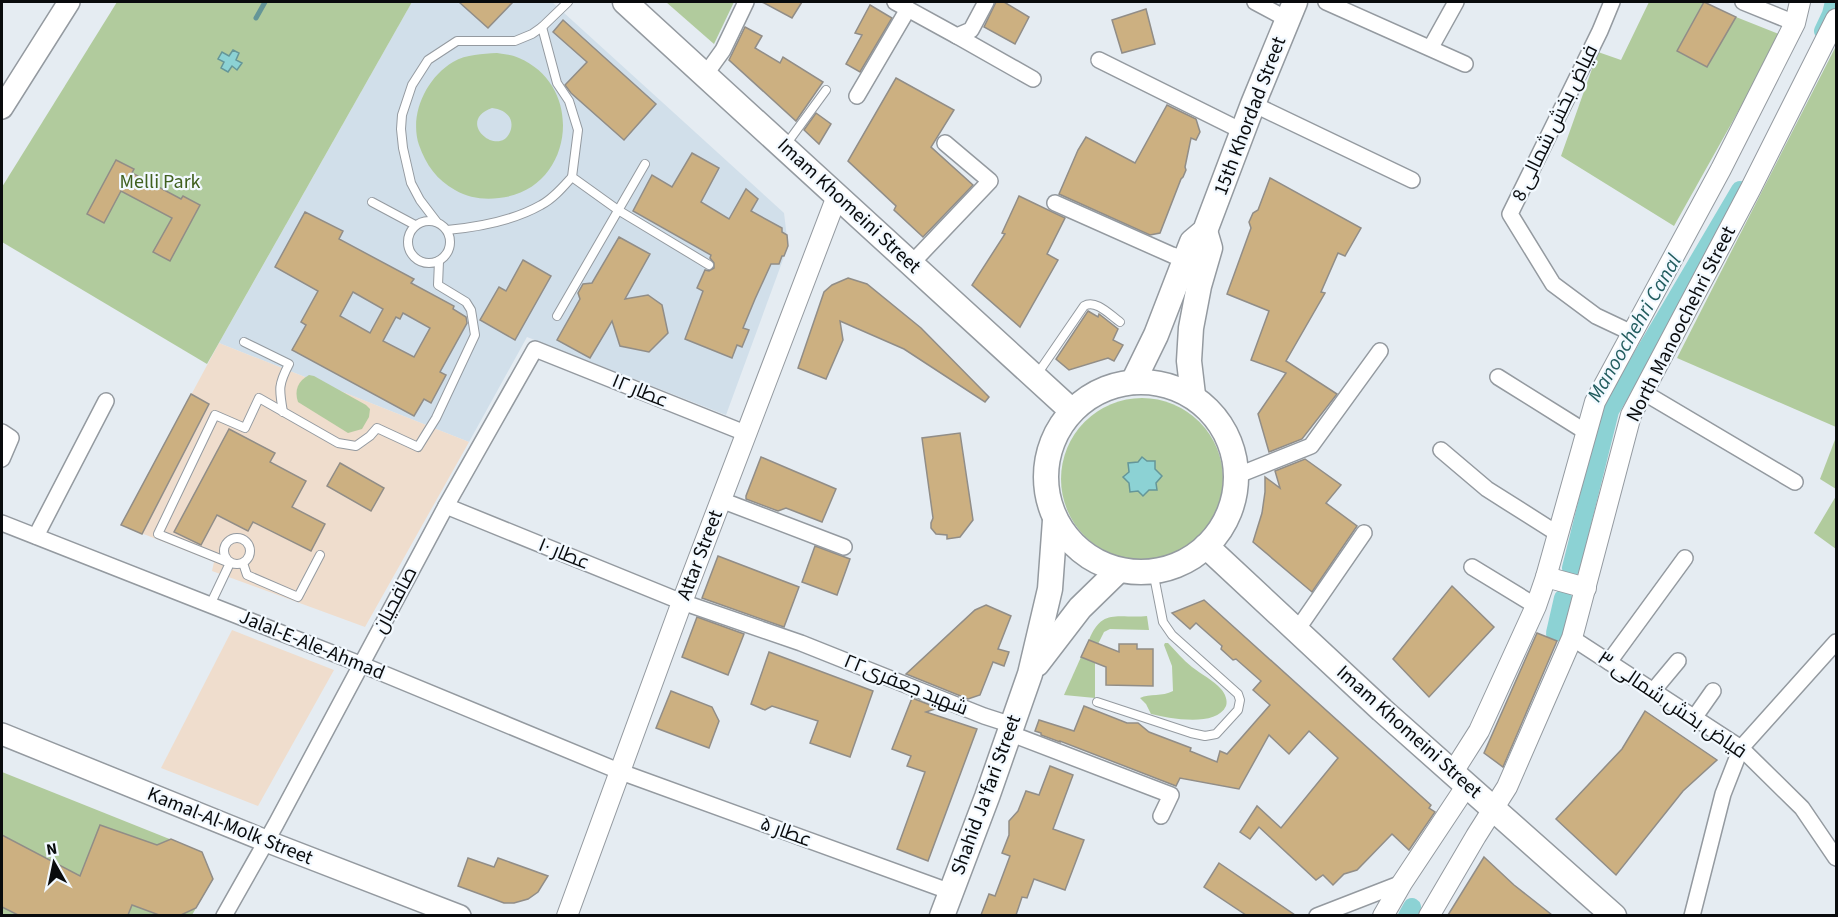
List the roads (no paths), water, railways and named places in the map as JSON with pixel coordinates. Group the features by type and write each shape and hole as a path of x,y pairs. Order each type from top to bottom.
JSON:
{"main road":[{"path":"2,108 69,2"},
{"name":"Imam Khomeini Street","path":"625,2 1072,411"},
{"name":"15th Khordad Street","path":"1133,382 1156,335 1192,242 1205,231 1291,10"},
{"name":"15th Khordad Street","path":"1193,395 1189,361 1191,328 1199,286 1210,248 1205,231"},
{"path":"1133,382 1155,383 1193,395 1220,423 1232,448 1236,476 1233,502 1223,526 1206,546 1190,559 1153,572 1119,570 1090,558 1070,542 1055,520 1047,498 1045,475 1049,452 1058,430 1072,411 1090,397 1110,387 1133,382"},
{"name":"Shahid Ja'fari Street","path":"942,915 1030,674 1050,589 1055,520"},
{"name":"Imam Khomeini Street","path":"1206,546 1382,710 1614,915"},
{"name":"Shahid Ja'fari Street","path":"1030,674 1080,608 1119,570"},
{"name":"Kamal-Al-Molk Street","path":"2,734 266,841 460,915"}],"street":[{"path":"705,75 723,50 746,2"},
{"path":"957,36 970,30 986,2"},
{"path":"1255,2 1291,10"},
{"path":"1326,2 1465,63"},
{"path":"1431,47 1456,2"},
{"name":"فیاض بخش شمالی 8","path":"1612,2 1510,214 1553,284 1596,316 1632,333"},
{"path":"1743,2 1795,23"},
{"name":"North Manoochehri Street","path":"1383,915 1460,779 1479,731 1536,606 1595,402 1721,170 1795,23 1800,2"},
{"path":"857,96 902,5 1033,79"},
{"name":"North Manoochehri Street","path":"1429,915 1507,787 1572,638 1631,415 1751,188 1836,19"},
{"path":"1099,60 1244,132"},
{"path":"1253,104 1412,180"},
{"path":"911,264 990,181 945,143"},
{"path":"1721,170 1751,188"},
{"name":"Attar Street","path":"567,915 682,602 837,196"},
{"path":"1055,203 1185,259"},
{"name":"عطار ۱۲","path":"535,349 746,433"},
{"name":"صافحیان","path":"224,915 446,506 535,349"},
{"path":"1236,476 1311,447 1380,351"},
{"path":"1498,377 1586,432"},
{"path":"1643,392 1795,482"},
{"path":"36,536 106,401"},
{"path":"2,432 11,438 2,459"},
{"path":"1441,450 1487,489 1558,534"},
{"path":"721,500 844,547"},
{"name":"عطار ۱۰","path":"446,506 682,602 801,643"},
{"name":"Jalal-E-Ale-Ahmad","path":"2,523 360,664 621,772"},
{"path":"1297,630 1364,532"},
{"path":"1609,662 1684,558"},
{"path":"1472,567 1536,606"},
{"path":"1546,577 1586,588"},
{"name":"فیاض بخش شمالی ۳","path":"1572,638 1741,748 1802,808 1836,858"},
{"path":"1692,915 1723,794 1741,748 1836,642"},
{"name":"شهید جعفری۲۲","path":"801,643 984,716 1010,729 1171,795 1161,816"},
{"path":"1653,691 1677,661"},
{"path":"1694,718 1713,691"},
{"name":"عطار ۵","path":"621,772 951,892"},
{"path":"1317,915 1402,883"}],"lane":[{"path":"436,221 421,222 415,225 408,237 410,251 419,261 432,263 439,261 445,256 451,243 447,230 436,221 420,200 411,183 402,148 402,115 412,85 428,60 458,41 515,41 542,27 568,2"},
{"path":"447,230 487,225 542,205 572,177 578,130 569,101 557,83 542,27"},
{"path":"784,147 826,90"},
{"path":"557,316 645,164"},
{"path":"572,177 618,210 709,265"},
{"path":"372,202 415,225"},
{"path":"230,563 225,556 224,548 229,541 237,538 245,541 250,548 249,557 239,564 230,563 158,534 215,415 245,428 259,398 338,443 356,446 377,428 418,447 436,418 475,335 471,310 466,302 438,285 439,261"},
{"path":"1035,377 1084,306 1089,303 1094,304 1120,321"},
{"path":"244,342 289,364 279,388 283,412"},
{"path":"243,563 247,575 298,597 320,555"},
{"path":"210,605 230,563"},
{"path":"1097,702 1205,736 1216,734 1238,710 1240,700 1238,694 1172,635 1163,621 1153,572"}],"water":[{"path":"233,50 239,53 236,60 242,63 237,70 232,66 228,72 221,68 224,62 218,59 222,52 229,56"},
{"path":"1142,457 1147,461 1155,461 1155,469 1162,476 1156,483 1157,490 1149,490 1143,496 1138,491 1130,492 1129,483 1123,477 1129,472 1128,463 1138,462"}],"waterway":[{"path":"256,18 265,2"},
{"name":"Manoochehri Canal","path":"1823,31 1834,2"},
{"name":"Manoochehri Canal","path":"1571,568 1610,411 1740,190"},
{"name":"Manoochehri Canal","path":"1555,633 1563,598"},
{"name":"Manoochehri Canal","path":"1407,916 1412,907"}],"park label":[{"name":"Melli Park","path":"160,182"}]}
